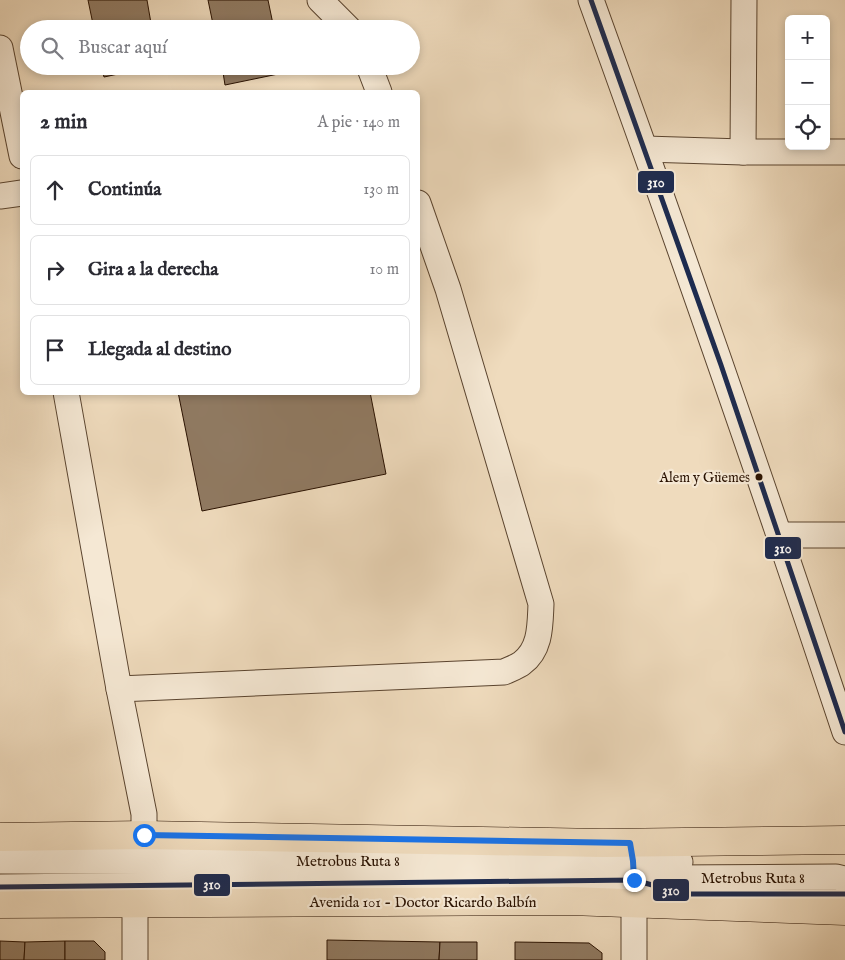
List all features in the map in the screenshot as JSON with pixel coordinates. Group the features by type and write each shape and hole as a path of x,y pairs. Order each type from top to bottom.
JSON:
{"main road":[{"name":"Avenida 101 - Doctor Ricardo Balbín","path":"0,837 144,835 633,872 845,911"},
{"name":"Avenida 101 - Doctor Ricardo Balbín","path":"0,904 570,901 633,872 845,840"}],"street":[{"path":"320,0 340,20"},
{"path":"591,0 645,148 780,535 845,732"},
{"path":"743,152 744,0"},
{"path":"0,48 20,146"},
{"path":"373,75 378,90"},
{"path":"645,148 743,152 845,152"},
{"path":"0,196 20,193"},
{"path":"119,689 504,672 522,662 535,649 540,629 541,604 448,289 420,210"},
{"path":"67,395 119,689 144,814 144,835"},
{"path":"780,535 845,535"},
{"name":"Metrobus Ruta 8","path":"0,861 633,872 689,878 836,877 845,879"},
{"name":"Metrobus Ruta 8","path":"0,887 633,872 845,864"},
{"path":"634,960 633,872 685,894 845,894"},
{"path":"135,902 135,960"}],"building":[{"path":"88,0 147,0 150,20 92,20"},
{"path":"208,0 268,0 272,20 212,20"},
{"path":"223,75 273,75 225,85"},
{"path":"179,395 371,395 386,474 202,511"},
{"path":"327,940 440,942 439,960 327,960"},
{"path":"0,941 25,942 24,960 0,960"},
{"path":"65,941 65,960 24,960 25,942"},
{"path":"65,941 94,941 105,952 105,960 65,960"},
{"path":"440,942 477,942 477,960 439,960"},
{"path":"515,942 589,943 602,953 602,960 515,960"}],"transit line":[{"name":"310","path":"591,0 721,365 845,732"},
{"name":"310","path":"0,887 634,880 685,894 845,894"}],"place":[{"name":"Alem y Güemes","path":"759,477"}],"route":[{"path":"144,835 630,843 634,880"}]}
